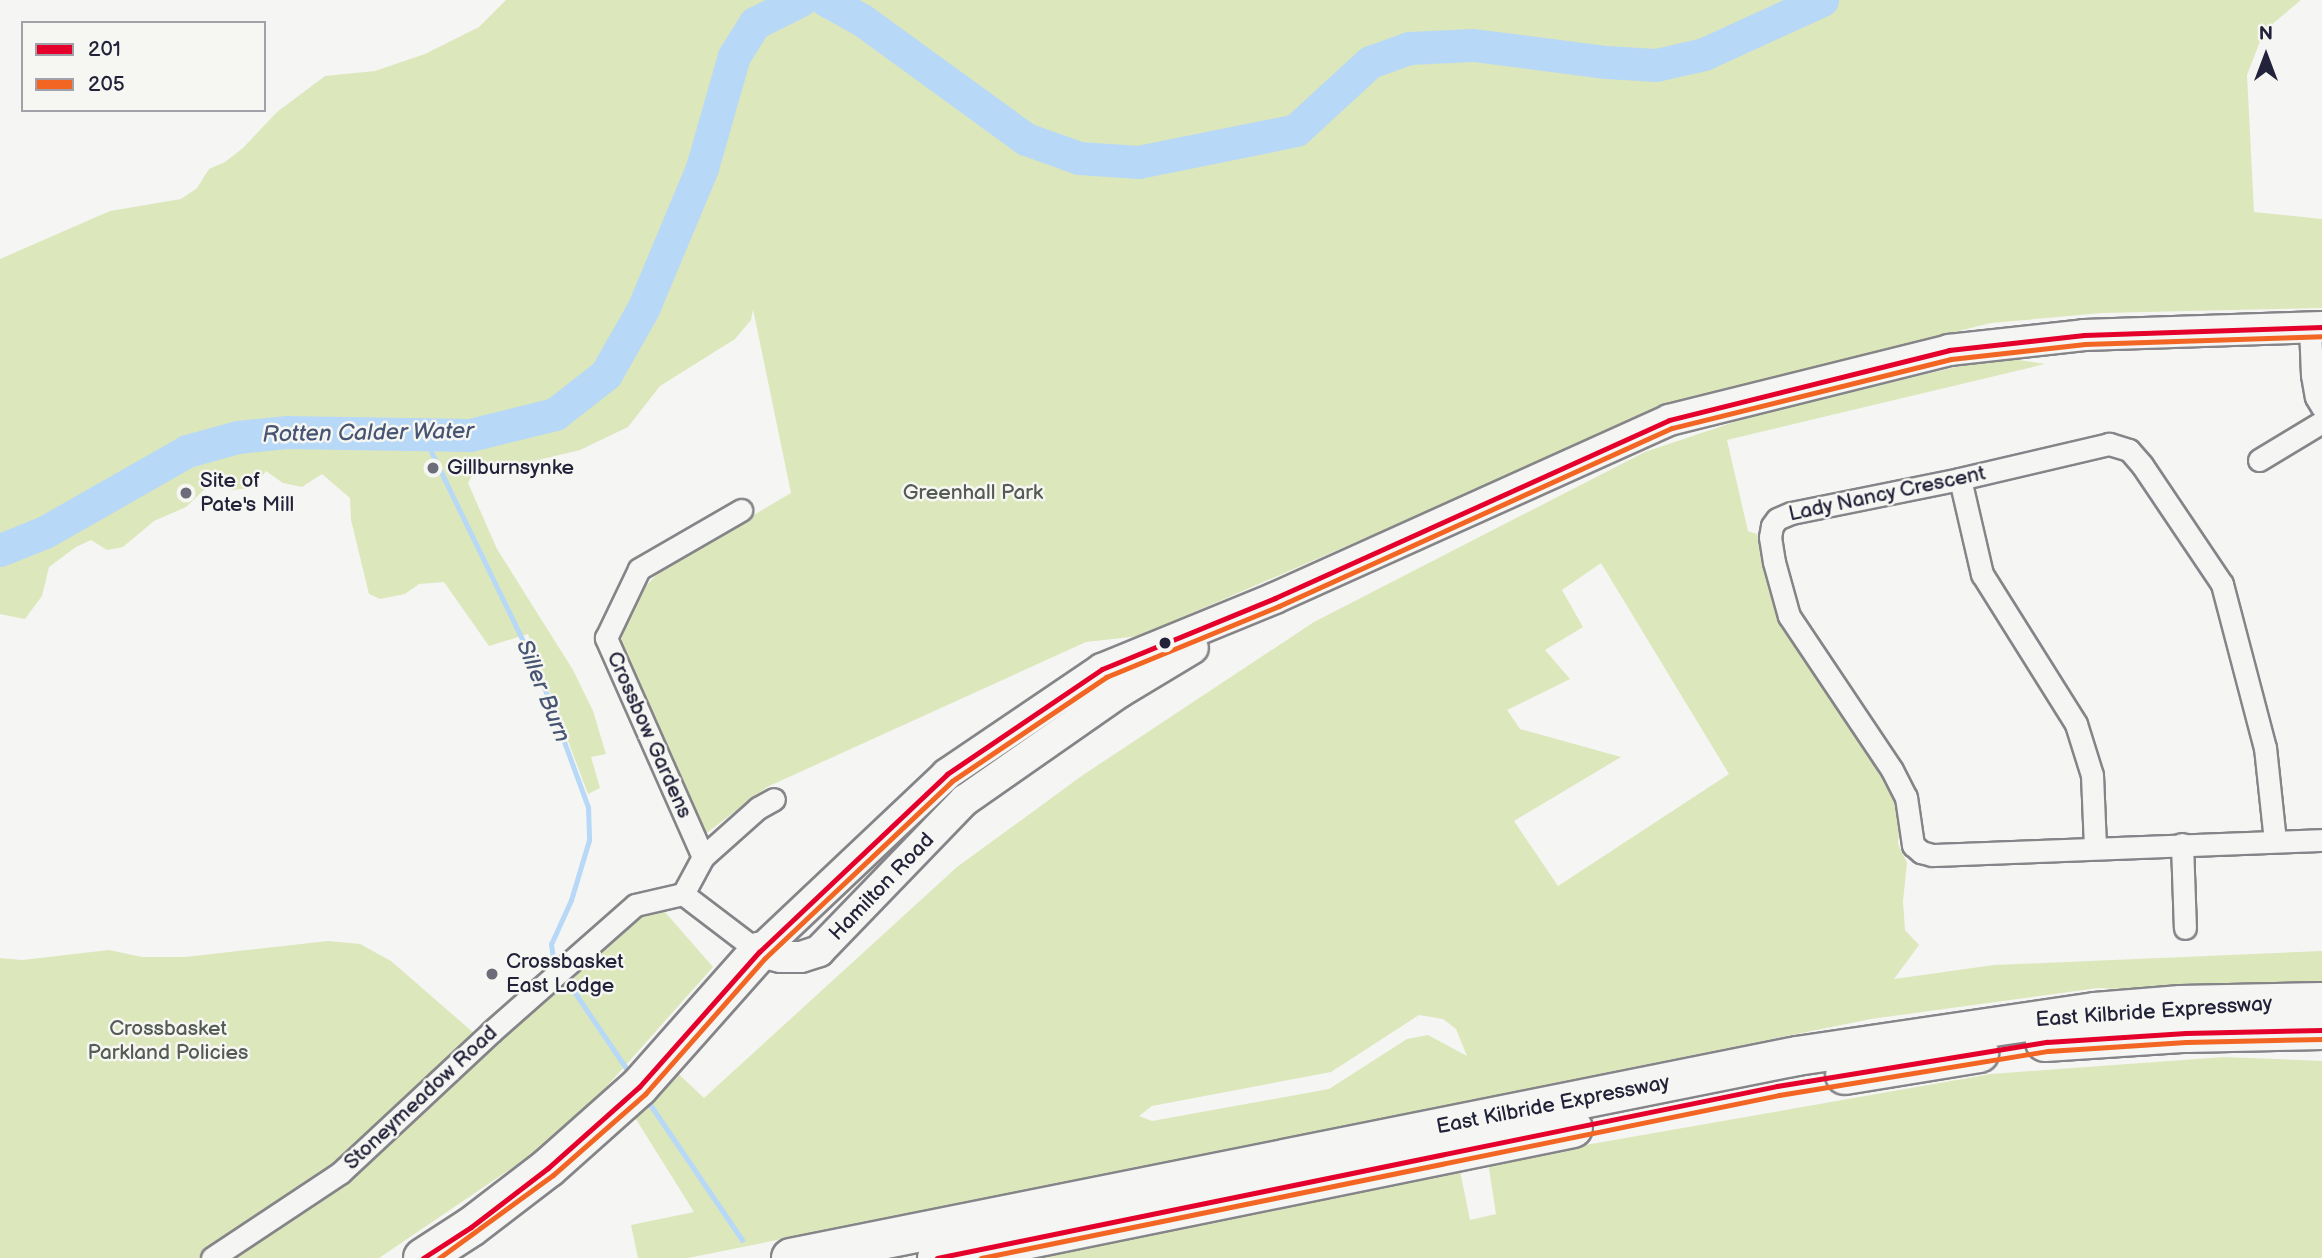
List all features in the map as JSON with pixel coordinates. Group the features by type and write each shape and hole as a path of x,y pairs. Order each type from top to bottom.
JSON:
{"highway":[{"path":"423,1258 471,1227 548,1168 639,1087 759,952"},
{"name":"East Kilbride Expressway","path":"790,1258 1797,1056 2095,1012 2181,1005 2322,1002"},
{"name":"East Kilbride Expressway","path":"937,1258 1804,1082 2047,1042 2186,1033 2322,1030"}],"main road":[{"name":"Hamilton Road","path":"759,952 947,774 1102,669 1275,598 1669,420 1949,349 2084,335 2316,327"},
{"name":"Hamilton Road","path":"759,952 780,957 801,957 819,951 965,800 1120,692 1275,598"}],"street":[{"path":"2316,327 2312,375 2316,397 2322,407"},
{"path":"2259,460 2322,422"},
{"name":"Lady Nancy Crescent","path":"2274,841 2265,748 2222,584 2142,465 2129,450 2109,444 1777,519 1770,537 1789,616 1892,771 1906,797 1913,845 1921,852 1932,855 2322,840"},
{"path":"1960,479 1982,574 2076,724 2092,775 2095,848"},
{"name":"Crossbow Gardens","path":"702,857 606,638 639,569 741,510"},
{"path":"759,952 683,894 702,857 758,808 774,799"},
{"path":"2182,844 2185,928"},
{"name":"Stoneymeadow Road","path":"212,1258 340,1173 491,1032 635,905 683,894"}],"green space":[{"name":"Greenhall Park","path":"506,0 2301,0 2264,31 2247,75 2254,212 2322,219 2322,308 2102,313 1991,323 1688,398 1139,636 1086,642 767,787 704,835 620,646 630,603 662,569 791,493 753,309 751,320 735,339 660,386 628,427 580,450 472,476 468,483 497,549 573,670 593,711 606,754 591,757 600,788 588,794 528,634 489,646 444,582 419,584 405,594 380,599 369,594 351,520 350,498 322,474 302,487 283,483 266,471 252,488 231,490 211,483 186,507 154,521 123,547 107,550 91,540 76,547 49,567 42,596 25,619 0,614 0,259 110,211 181,199 197,188 209,169 225,162 243,148 277,112 325,76 375,71 425,54 479,27"},
{"path":"1998,357 2045,364 1727,440 1748,531 1757,534 1781,620 1891,785 1901,809 1898,844 1907,863 1903,901 1905,930 1919,945 1894,979 1994,965 2322,951 2322,989 2171,991 2098,988 1871,1019 688,1258 638,1258 631,1225 694,1212 629,1108 671,1067 704,1098 957,867 1083,775 1314,622 1645,452 1758,414","holes":["1601,563 1729,774 1558,886 1514,821 1621,757 1520,729 1507,710 1570,679 1545,650 1583,627 1562,590","1419,1015 1443,1019 1456,1029 1467,1056 1428,1035 1407,1039 1329,1089 1152,1121 1139,1116 1152,1106 1331,1072"]},
{"name":"Crossbasket Parkland Policies","path":"658,904 713,967 568,1130 379,1258 0,1258 0,958 22,960 109,950 142,957 185,957 328,941 360,944 391,961 490,1047"},
{"path":"2224,1057 2322,1061 2322,1258 995,1258 1459,1166 1470,1220 1496,1214 1488,1162 1991,1074"}],"waterway":[{"name":"Rotten Calder Water","path":"0,550 45,532 187,451 238,437 286,432 470,435 555,414 606,374 643,309 702,168 734,56 755,23 801,0"},
{"name":"Rotten Calder Water","path":"826,0 862,20 1026,139 1079,158 1138,162 1296,130 1370,62 1409,48 1473,45 1606,62 1656,65 1704,54 1822,0"},
{"name":"Siller Burn","path":"423,435 540,676 588,807 589,840 571,900 551,944 553,959"},
{"name":"Siller Burn","path":"575,993 626,1068"},
{"name":"Siller Burn","path":"647,1100 742,1240"}],"transit line":[{"name":"201","path":"423,1258 471,1227 548,1168 639,1087 759,952 947,774 1102,669 1275,598 1669,420 1949,350 2084,335 2322,327"},
{"name":"205","path":"439,1258 553,1175 645,1094 765,958 952,781 1106,677 1279,606 1672,428 1951,359 2085,344 2322,336"},
{"name":"201","path":"937,1258 1777,1086 2047,1042 2186,1033 2322,1030"},
{"name":"205","path":"981,1258 1779,1095 2048,1051 2186,1042 2322,1039"}],"place":[{"name":"Gillburnsynke","path":"433,468"},
{"name":"Site of Pate's Mill","path":"186,493"},
{"name":"Crossbasket East Lodge","path":"492,974"}]}
